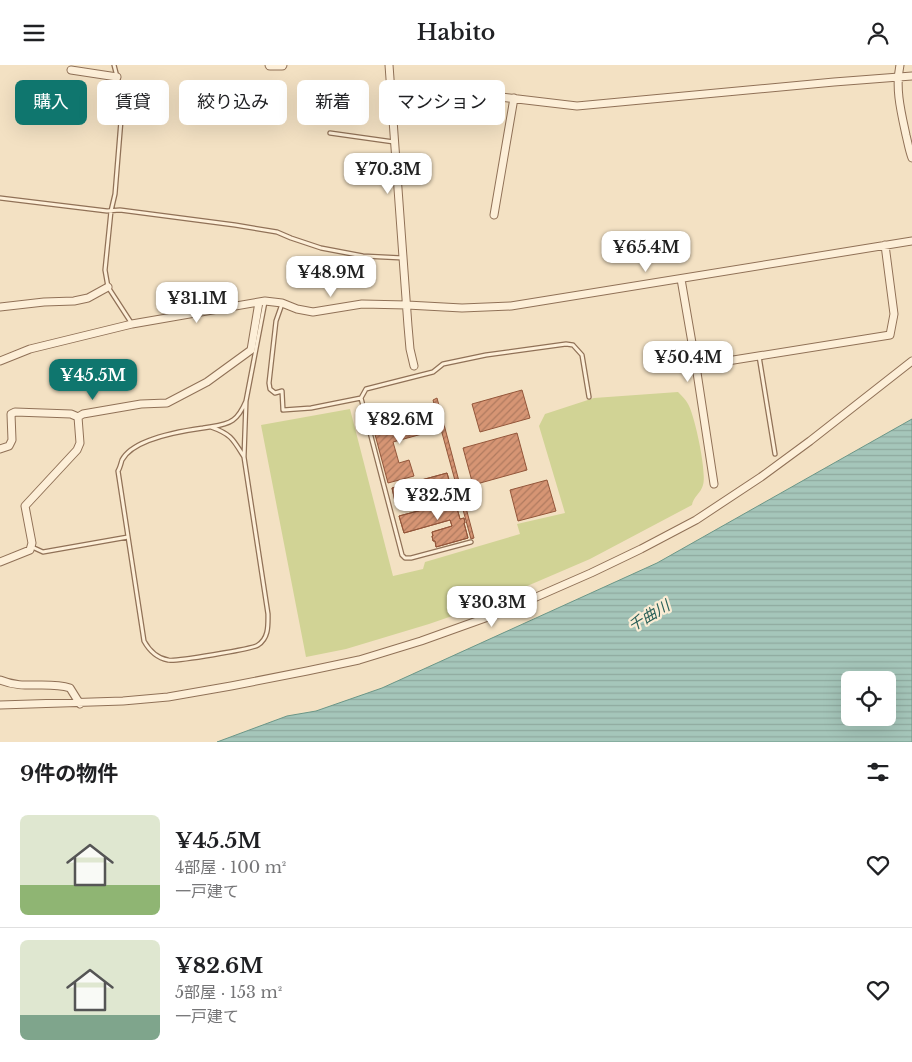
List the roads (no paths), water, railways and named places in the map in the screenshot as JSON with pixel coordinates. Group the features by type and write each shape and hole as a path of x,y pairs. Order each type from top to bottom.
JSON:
{"street":[{"path":"271,65 282,65"},
{"path":"389,65 390,80"},
{"path":"900,65 897,76 902,119 912,158"},
{"path":"71,70 117,77"},
{"path":"505,97 577,106 912,76"},
{"path":"494,215 514,98"},
{"path":"393,125 410,349 414,366"},
{"path":"0,361 19,352 132,324 262,302 282,303 313,312 362,304 462,307 511,306 912,241"},
{"path":"696,366 890,335 894,315 885,245"},
{"path":"681,279 714,484"},
{"path":"0,307 74,301 88,298 108,287"},
{"path":"78,417 83,414 121,407 167,403 207,382 251,350 262,302"},
{"path":"0,705 123,701 168,697 359,660 412,644 502,612 592,573 696,520 761,477 810,441 912,361"},
{"path":"0,449 9,446 12,441 11,415 15,412 71,414 78,417"},
{"path":"0,562 30,550 32,547 24,506 76,450 80,443 78,417"},
{"path":"0,680 20,686 61,685 70,688 80,703"}],"lane":[{"path":"114,65 122,97 122,108 115,194 105,270 108,287 132,324"},
{"path":"330,133 394,142"},
{"path":"0,198 107,211 120,210 235,225 277,232 321,248 363,256 404,258"},
{"path":"246,401 241,412 234,419 226,423 184,431 148,441 129,452 123,459 118,471 144,641 156,655 169,661 244,650 257,646 264,639 268,629 268,614 244,457 246,401 262,302"},
{"path":"282,303 276,321 269,383 270,389 275,393 282,391 283,410 312,408 360,398 366,389 433,372 443,364 486,355 566,344 573,345 582,355 588,397"},
{"path":"758,355 775,454"},
{"path":"414,366 416,377"},
{"path":"360,398 402,555 406,558 411,558 471,542"},
{"path":"210,427 228,434 244,457"},
{"path":"32,547 43,552 128,537"}],"water":[{"name":"千曲川","path":"912,419 912,742 217,742 287,716 316,711 382,688 657,563"}]}
